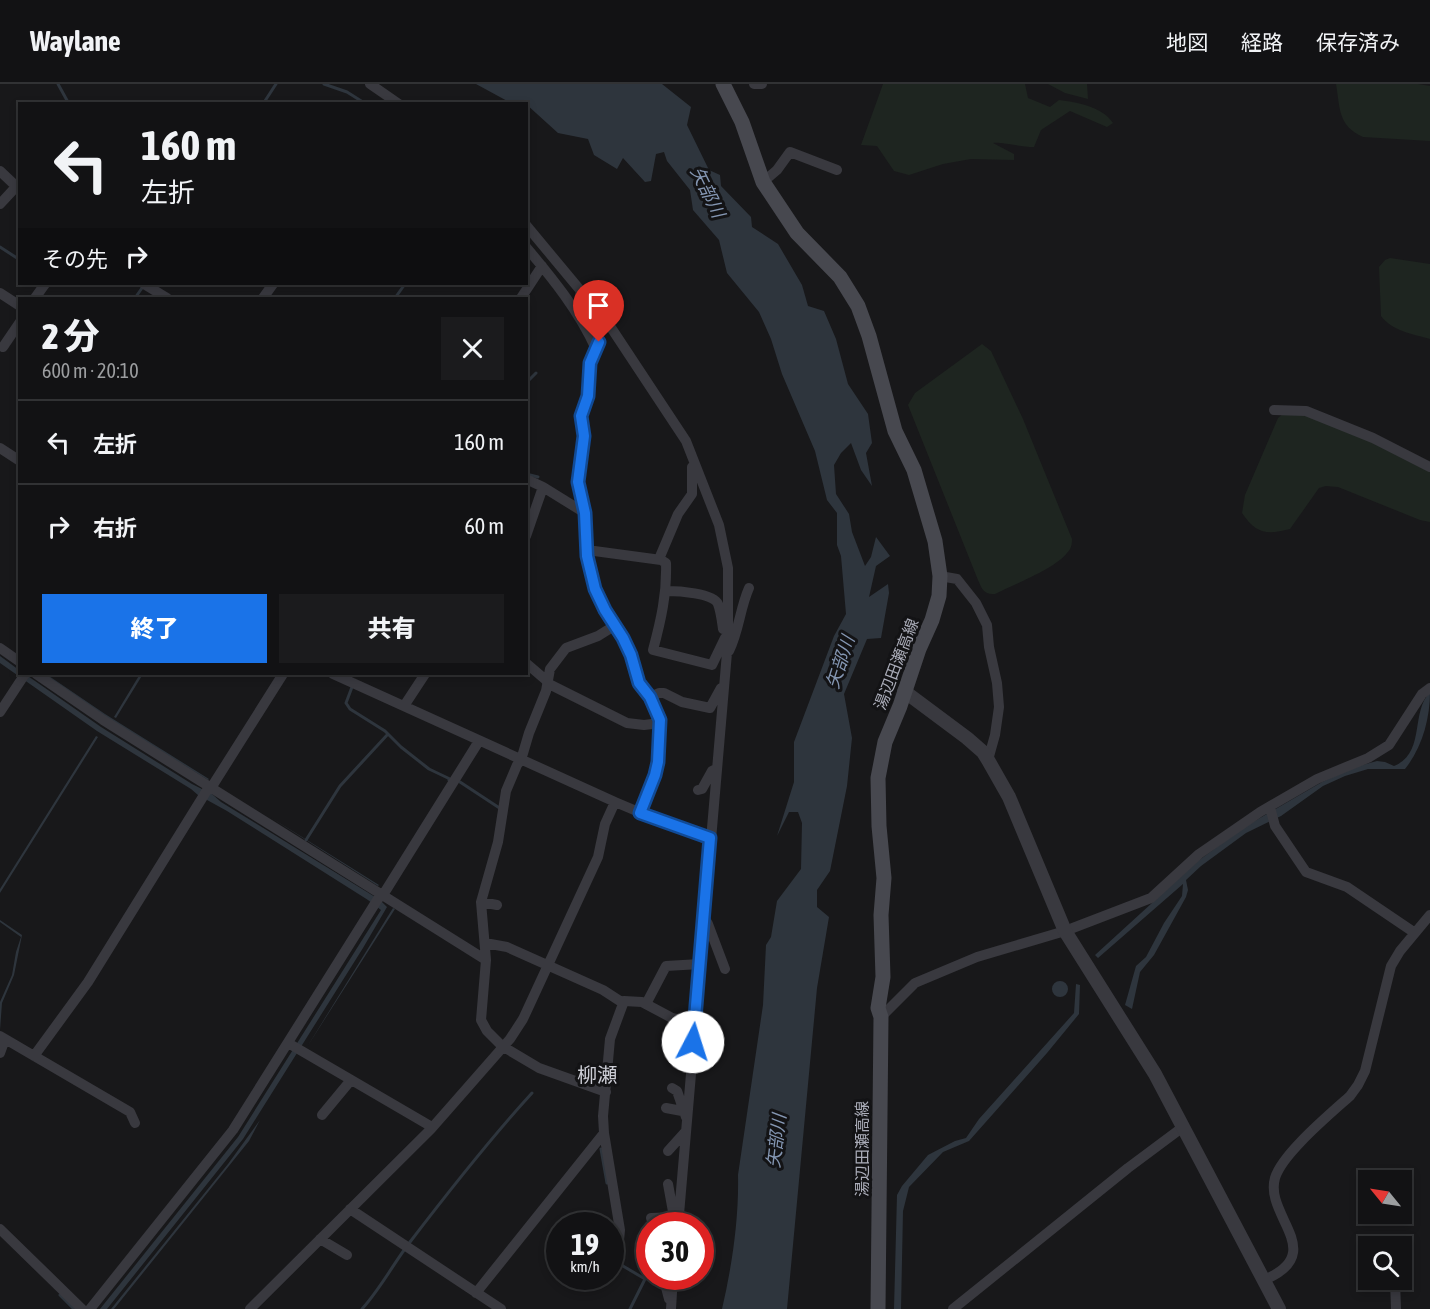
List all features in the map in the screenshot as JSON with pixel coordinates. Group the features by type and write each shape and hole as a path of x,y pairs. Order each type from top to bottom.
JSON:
{"main road":[{"name":"湯辺田瀬高線","path":"723,84 742,122 763,182 797,233 840,277 858,306 869,336 895,431 914,470 935,541 940,576 939,596 932,620 885,742 878,778 879,826 884,878 881,915 883,977 878,1008 881,1017 879,1309"}],"street":[{"path":"370,84 396,102"},
{"path":"754,84 762,84"},
{"path":"763,182 777,170 790,152 837,170"},
{"path":"0,171 18,187"},
{"path":"0,204 18,189"},
{"path":"528,227 610,327 686,441 719,525 728,568 727,656 678,1212"},
{"path":"528,249 567,296 589,332 596,349"},
{"path":"522,297 543,266"},
{"path":"146,285 165,297"},
{"path":"581,290 579,301 599,336 590,363 588,396 581,416 584,436 578,482 585,513 586,549 595,589 614,626 623,638 631,655 639,683 650,697 660,723 658,762 640,813"},
{"path":"0,293 18,305"},
{"path":"3,347 18,325"},
{"path":"1274,410 1306,411 1373,438 1430,467"},
{"path":"0,448 18,460"},
{"path":"659,559 678,514 694,489 691,470 695,464"},
{"path":"528,480 585,513"},
{"path":"528,530 543,487"},
{"path":"586,549 659,559 666,563 663,615 653,650 712,665 726,636 717,602 697,594 666,591"},
{"path":"940,576 957,579 976,603 987,625 999,707 988,760"},
{"path":"727,656 735,639 749,588"},
{"path":"606,1092 538,1068 502,1046 487,1031 481,1020 486,960 481,902 498,842 506,791 516,765 521,760 550,669 566,648 598,636 614,626"},
{"path":"0,648 18,661"},
{"path":"528,665 547,682 627,723 644,725 660,723"},
{"path":"0,712 24,675"},
{"path":"37,675 208,791 379,898 486,960"},
{"path":"34,1056 88,982 282,675"},
{"path":"335,675 640,813 710,838"},
{"path":"404,706 424,675"},
{"path":"650,697 664,693 682,702 710,708 724,684"},
{"path":"881,1017 915,983 976,957 1065,931 1151,898 1199,854 1270,807 1317,779 1368,758 1389,745 1422,694 1430,688"},
{"path":"904,691 967,738 983,752 988,760 1009,797 1065,931 1133,1038 1183,1127 1279,1309"},
{"path":"90,1309 233,1130 294,1047 379,898 479,741"},
{"path":"698,790 702,789 712,771 716,769"},
{"path":"250,1309 432,1128 510,1039 523,1019 598,857 605,825 615,802"},
{"path":"1270,807 1275,826 1306,872 1347,887 1415,933"},
{"path":"481,902 497,905"},
{"path":"1264,1280 1279,1274 1288,1266 1293,1256 1292,1241 1274,1192 1277,1171 1288,1156 1350,1096 1358,1085 1365,1071 1391,966 1400,951 1430,915"},
{"path":"703,917 708,924 725,969"},
{"path":"485,943 507,947 603,990 623,1003"},
{"path":"646,1004 666,966 700,964"},
{"path":"571,990 576,978"},
{"path":"623,1003 632,1000 646,1004 672,1018 695,1023"},
{"path":"617,1212 603,1116 610,1039 623,1003"},
{"path":"0,1053 2,1038 130,1112 135,1124"},
{"path":"294,1047 432,1128"},
{"path":"322,1115 351,1080"},
{"path":"672,1089 677,1091 685,1115"},
{"path":"367,1099 379,1097"},
{"path":"666,1108 685,1115"},
{"path":"953,1309 1118,1175 1183,1127"},
{"path":"669,1151 686,1131"},
{"path":"476,1293 604,1133"},
{"path":"668,1184 675,1212"},
{"path":"350,1209 501,1309"},
{"path":"0,1229 82,1309"},
{"path":"320,1239 347,1255"},
{"path":"1395,1290 1396,1309"}],"shaded area":[{"path":"883,84 1025,84 1028,98 1050,107 1059,100 1081,104 1103,113 1113,123 1107,127 1070,111 1041,130 1034,147 993,143 1014,154 1014,160 971,159 943,164 909,175 894,171 877,146 861,145"},
{"path":"1048,84 1087,84 1088,99 1065,93"},
{"path":"1336,84 1430,86 1430,141 1363,137 1355,133 1342,115"},
{"path":"1390,258 1430,264 1430,339 1397,329 1381,316 1379,267"},
{"path":"982,344 991,351 1023,419 1072,539 1069,550 1054,564 995,594 986,592 979,583 908,405 915,393"},
{"path":"1297,406 1430,470 1430,522 1338,487 1326,486 1319,488 1290,529 1268,532 1252,525 1242,513 1245,495 1278,418"}],"water":[{"name":"矢部川","path":"476,84 662,84 691,107 687,125 709,170 720,175 721,186 751,217 752,227 778,244 802,285 808,306 824,311 836,339 848,384 868,414 872,443 866,453 872,486 861,470 851,443 834,465 836,494 849,514 852,532 865,566 871,557 876,537 890,556 876,566 869,597 888,584 889,593 881,638 867,639 844,694 852,738 847,786 830,871 817,890 817,907 829,917 817,988 787,1309 722,1309 734,1242 738,1175 763,1005 766,945 771,937 777,901 801,869 802,823 798,812 789,812 777,836 794,782 794,742 834,636 846,614 841,556 837,545 837,513 827,500 815,451 782,374 771,339 759,312 727,273 719,240 693,210 690,190 667,161 664,152 656,154 651,181 645,182 623,158 617,169 594,155 588,139 558,133 528,106 528,102 509,102"},
{"path":"0,656 18,669 18,675 26,675 101,727 212,794 221,802 380,900 387,907 243,1139 107,1309 100,1309 238,1137 381,910 97,731 0,663"},
{"path":"44,675 209,779 208,780 105,717"},
{"path":"139,675 142,675 116,718 114,717"},
{"path":"1430,692 1424,733 1405,769 1368,769 1323,786 1281,816 1246,833 1186,880 1188,890 1186,897 1154,955 1140,972 1132,1009 1125,1005 1136,966 1146,957 1182,896 1183,884 1098,958 1095,955 1198,861 1241,829 1322,782 1355,767 1377,761 1394,766 1404,760 1414,742 1420,711"},
{"path":"96,736 98,737 0,893 0,889"},
{"path":"270,817 379,885 378,886"},
{"path":"393,908 395,909 307,1047"},
{"path":"0,920 22,935 14,975 2,1003 0,1030 0,1002 12,975 21,937"},
{"path":"1060,981 1068,989 1060,997 1052,989"},
{"path":"1076,984 1080,985 1079,1014 1047,1053 969,1141 943,1152 909,1187 903,1211 901,1309 894,1309 897,1195 902,1186 928,1155 966,1138 979,1119 1074,1013"},
{"path":"260,1120 249,1141 114,1309 111,1309 228,1164"}],"waterway":[{"path":"58,84 68,102"},
{"path":"264,102 276,84"},
{"path":"324,84 347,92 363,102"},
{"path":"0,247 18,259"},
{"path":"396,297 404,285"},
{"path":"136,297 142,288"},
{"path":"528,381 536,373"},
{"path":"528,474 538,477"},
{"path":"352,687 346,703 350,709 385,731 429,769 449,780"},
{"path":"306,840 340,786 388,734"},
{"path":"460,782 501,809"},
{"path":"362,1309 454,1185 532,1093"},
{"path":"601,1149 607,1183"},
{"path":"624,1267 645,1279 630,1309"},
{"path":"60,1295 74,1309"}],"district":[{"name":"柳瀬","path":"597,1074"}],"route":[{"path":"599,342 590,363 588,396 581,416 584,436 578,482 585,513 587,556 595,589 614,626 623,638 631,655 639,683 650,697 660,720 658,762 640,813 710,838 693,1042"}]}
